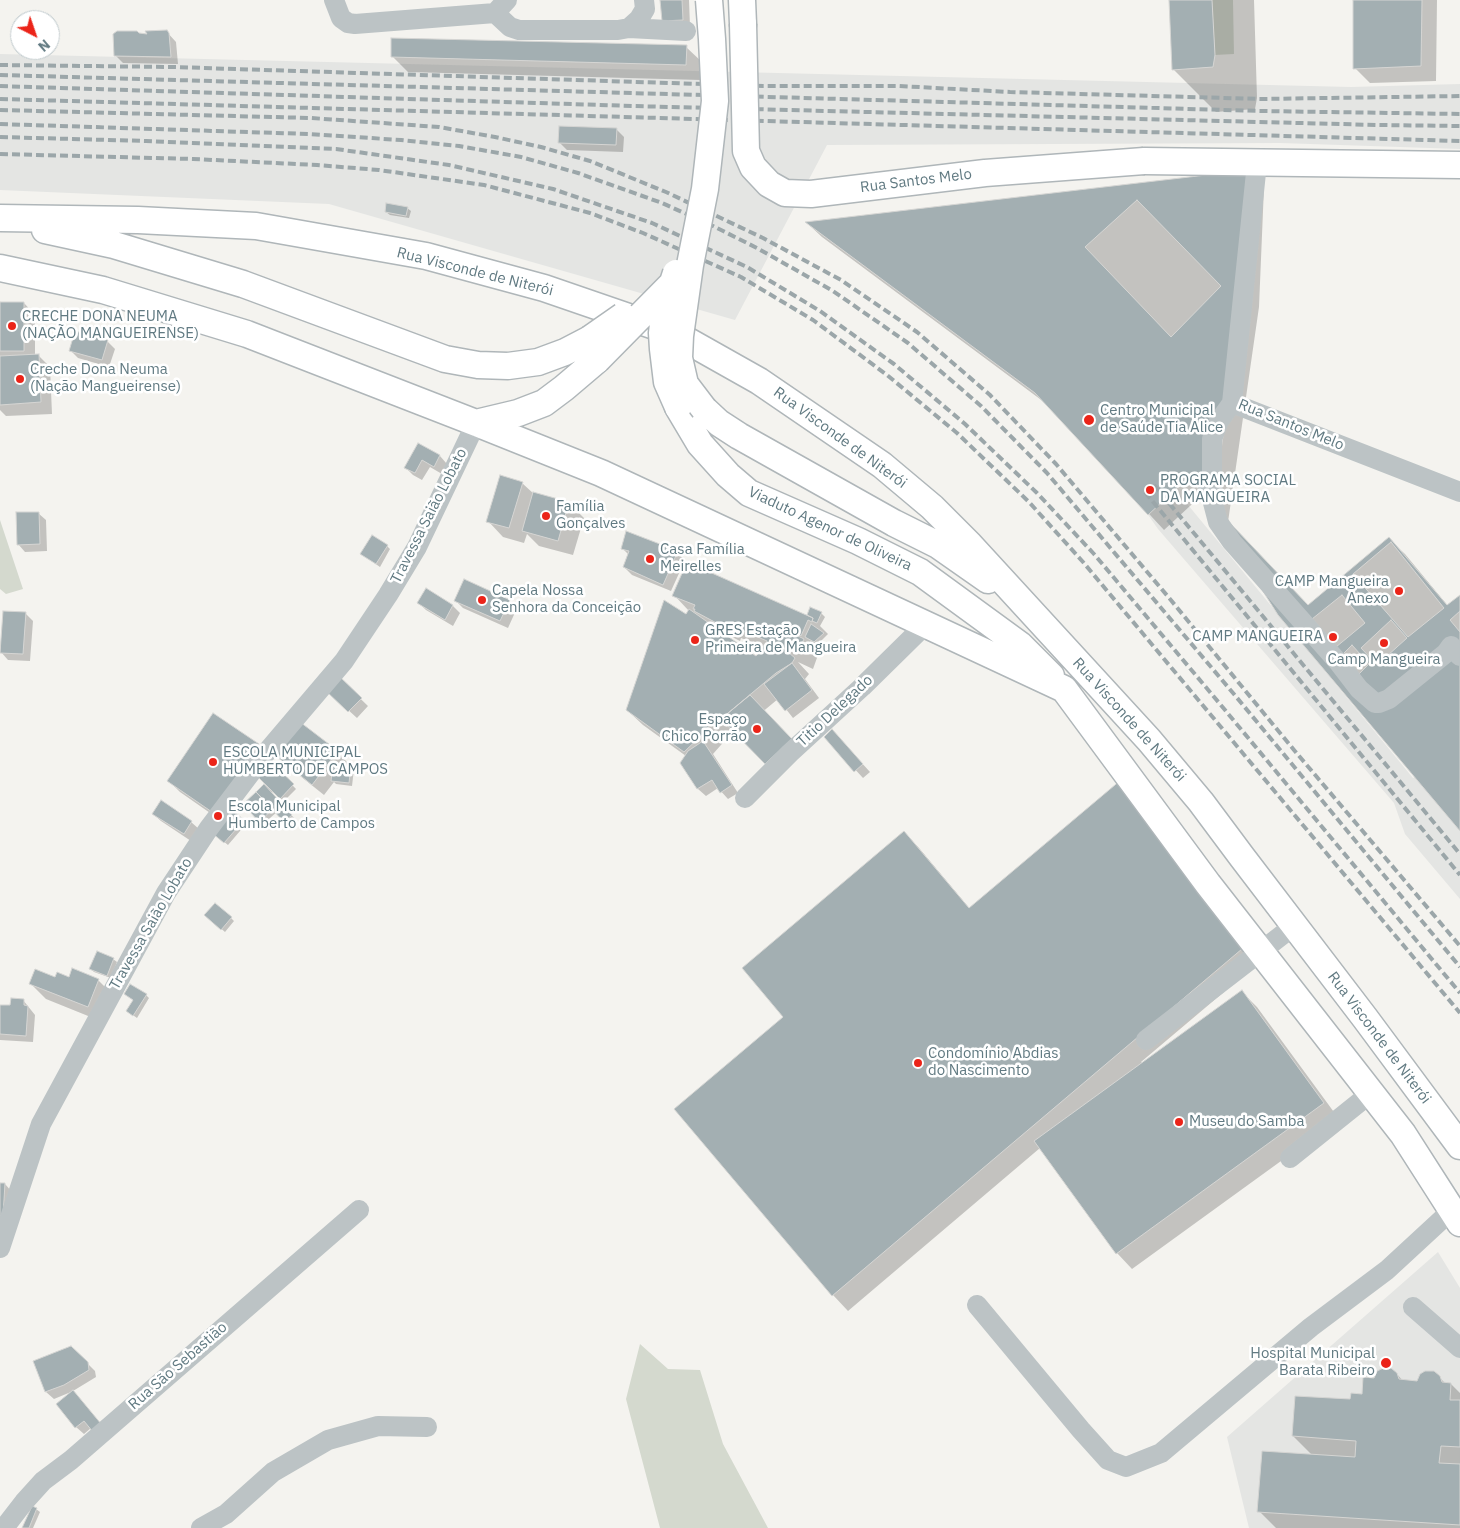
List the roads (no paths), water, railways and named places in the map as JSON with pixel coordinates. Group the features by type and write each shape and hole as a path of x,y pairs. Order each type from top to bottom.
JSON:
{"main road":[{"name":"Viaduto Agenor de Oliveira","path":"703,0 706,65 705,113 684,263 679,358 685,384 704,409 719,423 894,524 938,545 1029,610"},
{"name":"Viaduto Agenor de Oliveira","path":"709,0 715,101 705,189 684,263 666,307 662,333 667,382 678,407 700,444 728,475 749,493 858,541 920,572 1020,645 1064,689"},
{"name":"Rua Santos Melo","path":"742,12 746,151 753,167 769,184 785,193 811,194 986,173 1144,161 1460,165"},
{"path":"0,219 114,245 225,278 445,359 478,365 508,366 538,362 565,352 590,339 621,318 684,263"},
{"name":"Rua Visconde de Niterói","path":"0,219 138,220 256,226 426,256 544,288 672,332 759,381 882,465 938,513 970,545 1149,740 1201,802 1457,1142"},
{"path":"476,423 518,413 544,403 564,388 597,360 684,263"},
{"name":"Rua Visconde de Niterói","path":"0,268 103,290 247,334 476,423 601,473 1064,689 1208,884 1403,1134 1457,1212"},
{"path":"1418,1157 1457,1142"}],"street":[{"path":"334,0 341,18 348,23 355,24 501,6 510,26 519,30 618,30 629,28 686,31"},
{"path":"629,28 639,19 645,9 644,0"},
{"name":"Rua Santos Melo","path":"1257,163 1232,403 1460,492"},
{"path":"1232,403 1219,421 1212,439 1212,499 1218,522 1232,542 1339,663 1359,689 1374,703 1379,703 1390,699 1446,653 1451,646 1460,656"},
{"name":"Travessa Saião Lobato","path":"0,1248 41,1124 166,893 209,828 265,754 344,661 383,603 417,547 476,423"},
{"name":"Titio Delegado","path":"745,798 790,752 862,687 925,625"},
{"path":"1146,1040 1262,951 1294,924"},
{"path":"1290,1158 1371,1093"},
{"name":"Rua São Sebastião","path":"4,1528 43,1481 71,1460 359,1210"},
{"path":"977,1305 1108,1460 1126,1467 1161,1453 1311,1327 1387,1270 1457,1212"},
{"path":"1413,1307 1460,1348"},
{"path":"201,1528 226,1514 274,1472 328,1440 378,1426 427,1427"}],"railway":[{"path":"0,65 173,67 763,86 899,86 1010,92 1261,99 1460,96"},
{"path":"0,75 1261,111 1460,114"},
{"path":"0,86 632,106 1460,126"},
{"path":"0,99 1460,141"},
{"path":"0,110 311,118 439,127 495,137 541,147 590,161 666,192 763,238 841,280 917,332 990,395 1056,464 1460,946"},
{"path":"0,124 308,134 459,146 521,157 578,173 662,203 757,248 833,291 908,343 981,406 1047,473 1233,693 1460,967"},
{"path":"0,137 336,149 449,165 553,189 652,223 747,267 820,311 894,364 965,424 1037,493 1094,554 1460,993"},
{"path":"0,154 193,159 317,165 379,170 484,185 590,213 643,233 741,277 813,320 887,375 957,433 1029,502 1083,562 1460,1013"},
{"path":"1154,485 1460,854"},
{"path":"1145,492 1460,875"}],"place":[{"name":"CRECHE DONA NEUMA (NAÇÃO MANGUEIRENSE)","path":"12,326"},
{"name":"Creche Dona Neuma (Nação Mangueirense)","path":"20,379"},
{"name":"Centro Municipal de Saúde Tia Alice","path":"1089,420"},
{"name":"PROGRAMA SOCIAL DA MANGUEIRA","path":"1150,490"},
{"name":"Família Gonçalves","path":"546,516"},
{"name":"Casa Família Meirelles","path":"650,559"},
{"name":"CAMP Mangueira Anexo","path":"1399,591"},
{"name":"Capela Nossa Senhora da Conceição","path":"482,600"},
{"name":"CAMP MANGUEIRA","path":"1333,637"},
{"name":"GRES Estação Primeira de Mangueira","path":"695,640"},
{"name":"Camp Mangueira","path":"1384,643"},
{"name":"Espaço Chico Porrão","path":"757,729"},
{"name":"ESCOLA MUNICIPAL HUMBERTO DE CAMPOS","path":"213,762"},
{"name":"Escola Municipal Humberto de Campos","path":"218,816"},
{"name":"Condomínio Abdias do Nascimento","path":"918,1063"},
{"name":"Museu do Samba","path":"1179,1122"},
{"name":"Hospital Municipal Barata Ribeiro","path":"1386,1363"}]}
